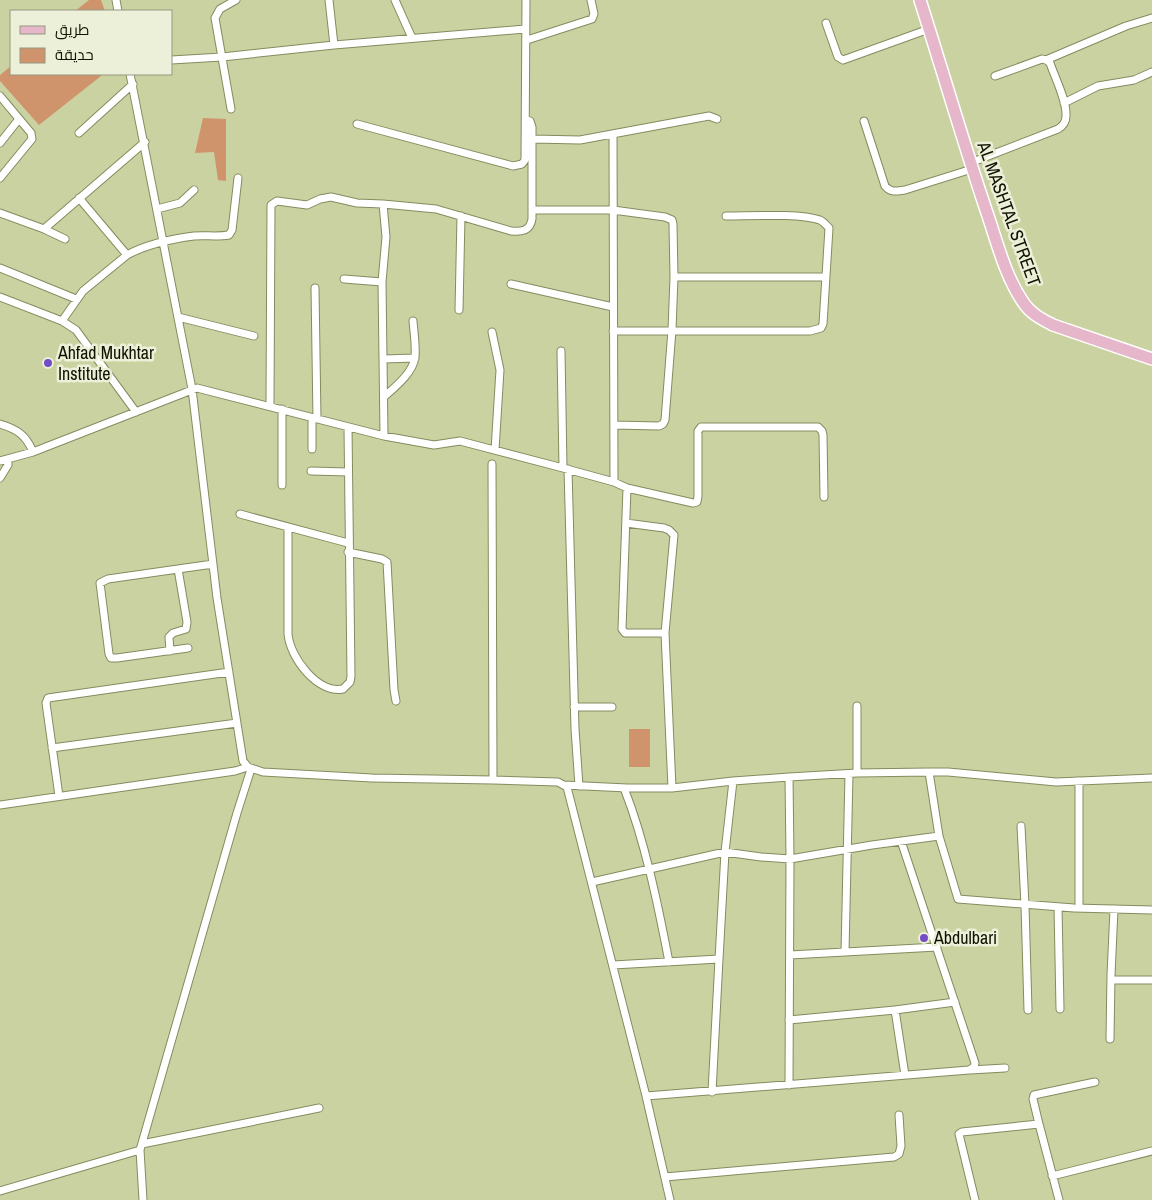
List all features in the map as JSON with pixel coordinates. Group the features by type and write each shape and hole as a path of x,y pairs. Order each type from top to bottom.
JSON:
{"main road":[{"name":"AL MASHTAL STREET","path":"920,0 971,166 1002,257 1015,288 1024,303 1038,317 1052,325 1152,359"}],"street":[{"path":"231,110 215,18 220,9 236,0"},
{"path":"329,0 334,45"},
{"path":"395,0 412,38"},
{"path":"357,124 513,166 522,164 525,160 526,120 526,0"},
{"path":"527,40 592,19 594,14 591,0"},
{"path":"995,76 1046,60 1126,26 1152,18"},
{"path":"826,24 838,57 843,60 929,29"},
{"path":"172,60 525,29"},
{"path":"864,121 885,186 893,192 905,190 971,166 1058,129 1065,122 1067,115 1050,63 1046,60"},
{"path":"1064,103 1098,86 1134,80 1152,72"},
{"path":"130,75 145,142 192,389 228,672 242,756 250,768 141,1147 143,1200"},
{"path":"79,133 132,84"},
{"path":"0,96 31,133 32,139 0,178"},
{"path":"532,139 580,140 709,116 717,118"},
{"path":"0,143 19,119"},
{"path":"270,406 271,205 278,201 307,205 320,199 331,197 357,203 436,209 511,231 521,232 527,230 531,224 532,210 532,124 526,120"},
{"path":"613,134 614,482"},
{"path":"44,229 145,142"},
{"path":"62,321 76,299 126,255 144,247 164,242 194,236 226,235 231,233 238,178"},
{"path":"157,209 180,204 194,190"},
{"path":"79,198 126,255"},
{"path":"383,204 386,237 382,282 384,436"},
{"path":"532,210 613,210 665,217 672,220 674,277 665,420 659,426 614,425"},
{"path":"0,213 65,239"},
{"path":"459,310 460,216"},
{"path":"613,331 818,330 821,328 823,324 829,228 822,221 790,217 726,216"},
{"path":"0,268 76,299"},
{"path":"674,277 826,277"},
{"path":"344,279 382,282"},
{"path":"510,284 612,307"},
{"path":"312,449 315,418 315,288"},
{"path":"0,297 62,321 80,333 136,412"},
{"path":"178,317 254,336"},
{"path":"384,397 413,364 415,358 413,321"},
{"path":"492,332 500,370 495,450"},
{"path":"561,351 574,707 579,786"},
{"path":"384,359 415,358"},
{"path":"0,461 33,452 192,389 201,389 384,436 434,445 460,441 566,468 614,482 627,488 688,503 697,502 698,431 701,427 818,427 823,435 824,497"},
{"path":"282,409 282,485"},
{"path":"0,424 22,433 33,452"},
{"path":"288,527 288,634 290,646 302,668 313,677 335,690 343,689 350,682 348,428"},
{"path":"0,478 8,465 8,459"},
{"path":"492,464 493,780"},
{"path":"311,472 348,472"},
{"path":"627,488 622,629 625,633 665,633"},
{"path":"240,514 348,543"},
{"path":"626,523 664,528 673,533 674,536 665,633 672,788"},
{"path":"348,552 382,559 387,562 396,701"},
{"path":"188,648 111,658 100,583 108,579 213,564"},
{"path":"170,651 170,637 173,633 186,629 187,622 178,569"},
{"path":"59,796 46,703 48,698 228,672"},
{"path":"845,952 846,849 857,706"},
{"path":"574,707 612,707"},
{"path":"52,748 237,723"},
{"path":"0,805 250,768 263,772 372,778 558,782 564,785 624,788 672,788 789,777 929,772 1056,782 1152,778"},
{"path":"929,772 939,836 958,899 1058,907 1152,910"},
{"path":"789,777 789,1085"},
{"path":"1078,780 1079,908"},
{"path":"712,1092 725,852 733,781"},
{"path":"564,785 567,787 592,882 670,1200"},
{"path":"624,788 634,814 669,962"},
{"path":"1021,826 1028,1010"},
{"path":"592,882 725,852 761,857 790,858 939,836"},
{"path":"901,841 975,1063 974,1068 969,1070"},
{"path":"1058,907 1060,1009"},
{"path":"1110,1039 1114,910"},
{"path":"790,955 937,947"},
{"path":"613,965 719,959"},
{"path":"1111,980 1152,980"},
{"path":"789,1020 955,1002"},
{"path":"895,1010 905,1076"},
{"path":"646,1096 1004,1068"},
{"path":"1059,1200 1033,1099 1034,1095 1095,1082"},
{"path":"0,1191 141,1147 319,1108"},
{"path":"665,1177 894,1157 899,1154 901,1146 899,1115"},
{"path":"975,1200 959,1134 962,1132 1039,1124"},
{"path":"1052,1176 1152,1151"}],"green space":[{"path":"89,0 101,0 105,10 76,10"},
{"path":"10,67 10,75 101,76 39,125 0,81 0,75"},
{"path":"203,118 226,119 226,181 218,180 214,152 195,153"},
{"path":"629,729 650,729 650,767 629,767"}],"place":[{"name":"Ahfad Mukhtar Institute","path":"48,363"},
{"name":"Abdulbari","path":"924,938"}]}
